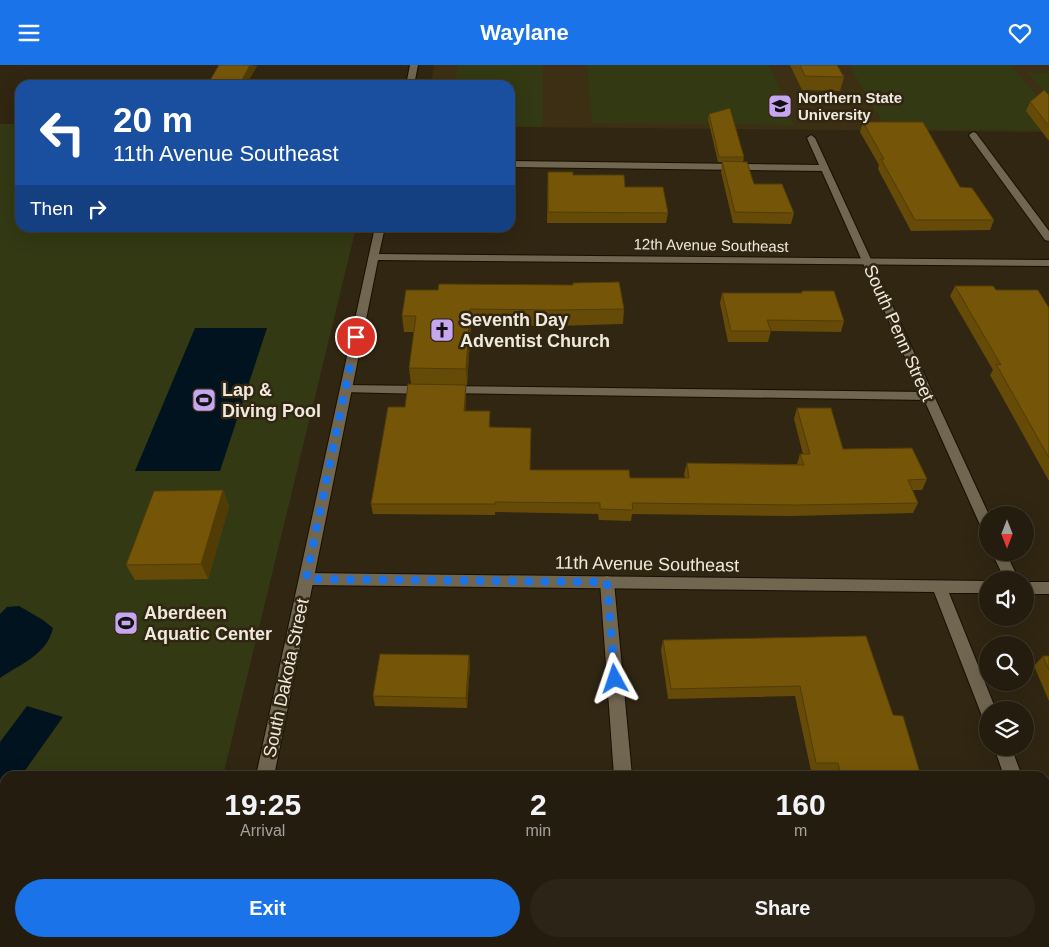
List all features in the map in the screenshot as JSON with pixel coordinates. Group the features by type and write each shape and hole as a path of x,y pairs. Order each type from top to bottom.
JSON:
{"street":[{"path":"411,80 414,65"},
{"path":"973,135 1049,238"},
{"name":"South Penn Street","path":"811,138 979,508"},
{"path":"515,164 824,168"},
{"name":"South Dakota Street","path":"266,771 379,232"},
{"name":"12th Avenue Southeast","path":"373,257 1049,263"},
{"path":"346,389 927,396"},
{"name":"11th Avenue Southeast","path":"306,579 979,587"},
{"path":"607,582 623,771"},
{"path":"939,586 984,701"},
{"path":"1034,588 1049,588"},
{"path":"1005,756 1011,771"}],"shaded area":[{"name":"Northern State University","path":"434,65 1049,65 1049,132 515,127 515,80 432,80"}],"green space":[{"path":"457,65 543,65 543,127 515,126 515,80 455,80"},
{"path":"587,65 769,65 794,125 592,123"},
{"path":"849,65 1010,65 1049,108 1049,130 887,129"},
{"path":"1027,73 1049,73 1049,97"},
{"name":"Aberdeen Aquatic Center","path":"0,124 15,124 15,232 355,232 224,771 0,771"}],"water":[{"name":"Lap & Diving Pool","path":"195,328 267,328 220,471 135,471"},
{"path":"19,606 53,628 50,637 39,652 0,678 0,614 7,607"},
{"path":"27,706 63,717 25,771 0,771 0,742"}],"building":[{"path":"219,65 250,65 242,80 210,80"},
{"path":"800,65 837,65 844,77 805,76"},
{"path":"1044,90 1049,95 1049,126 1030,102"},
{"path":"730,108 744,157 719,157 709,114"},
{"path":"863,122 923,122 960,187 972,188 994,220 915,220"},
{"path":"722,161 747,162 754,184 782,184 794,213 735,212"},
{"path":"548,172 573,172 573,175 624,175 625,187 663,187 668,213 548,212"},
{"path":"619,282 624,309 470,309 466,369 409,368 416,316 402,316 406,290 438,290 439,284 573,285 573,283"},
{"path":"955,286 993,286 996,290 1038,290 1049,308 1049,458 996,364 1001,365"},
{"path":"802,291 834,291 844,321 767,320 771,331 731,331 722,293 802,293"},
{"path":"408,384 466,385 464,411 490,411 489,427 531,428 530,470 629,470 630,478 689,478 687,463 804,465 800,454 810,454 797,408 831,408 843,449 912,448 927,479 908,480 918,503 796,505 632,503 633,510 600,509 600,503 371,504 388,407 405,407"},
{"path":"223,490 201,564 126,565 154,491"},
{"path":"866,636 893,715 903,716 920,771 840,771 838,763 816,763 800,686 671,689 663,640"},
{"path":"380,654 469,655 466,698 373,696"},
{"path":"1043,656 1049,656 1049,670"}],"place":[{"name":"Northern State University","path":"780,106"},
{"name":"Seventh Day Adventist Church","path":"442,330"},
{"name":"Lap & Diving Pool","path":"204,400"},
{"name":"Aberdeen Aquatic Center","path":"126,623"}],"route":[{"path":"356,337 306,579 607,582 615,679"}]}
